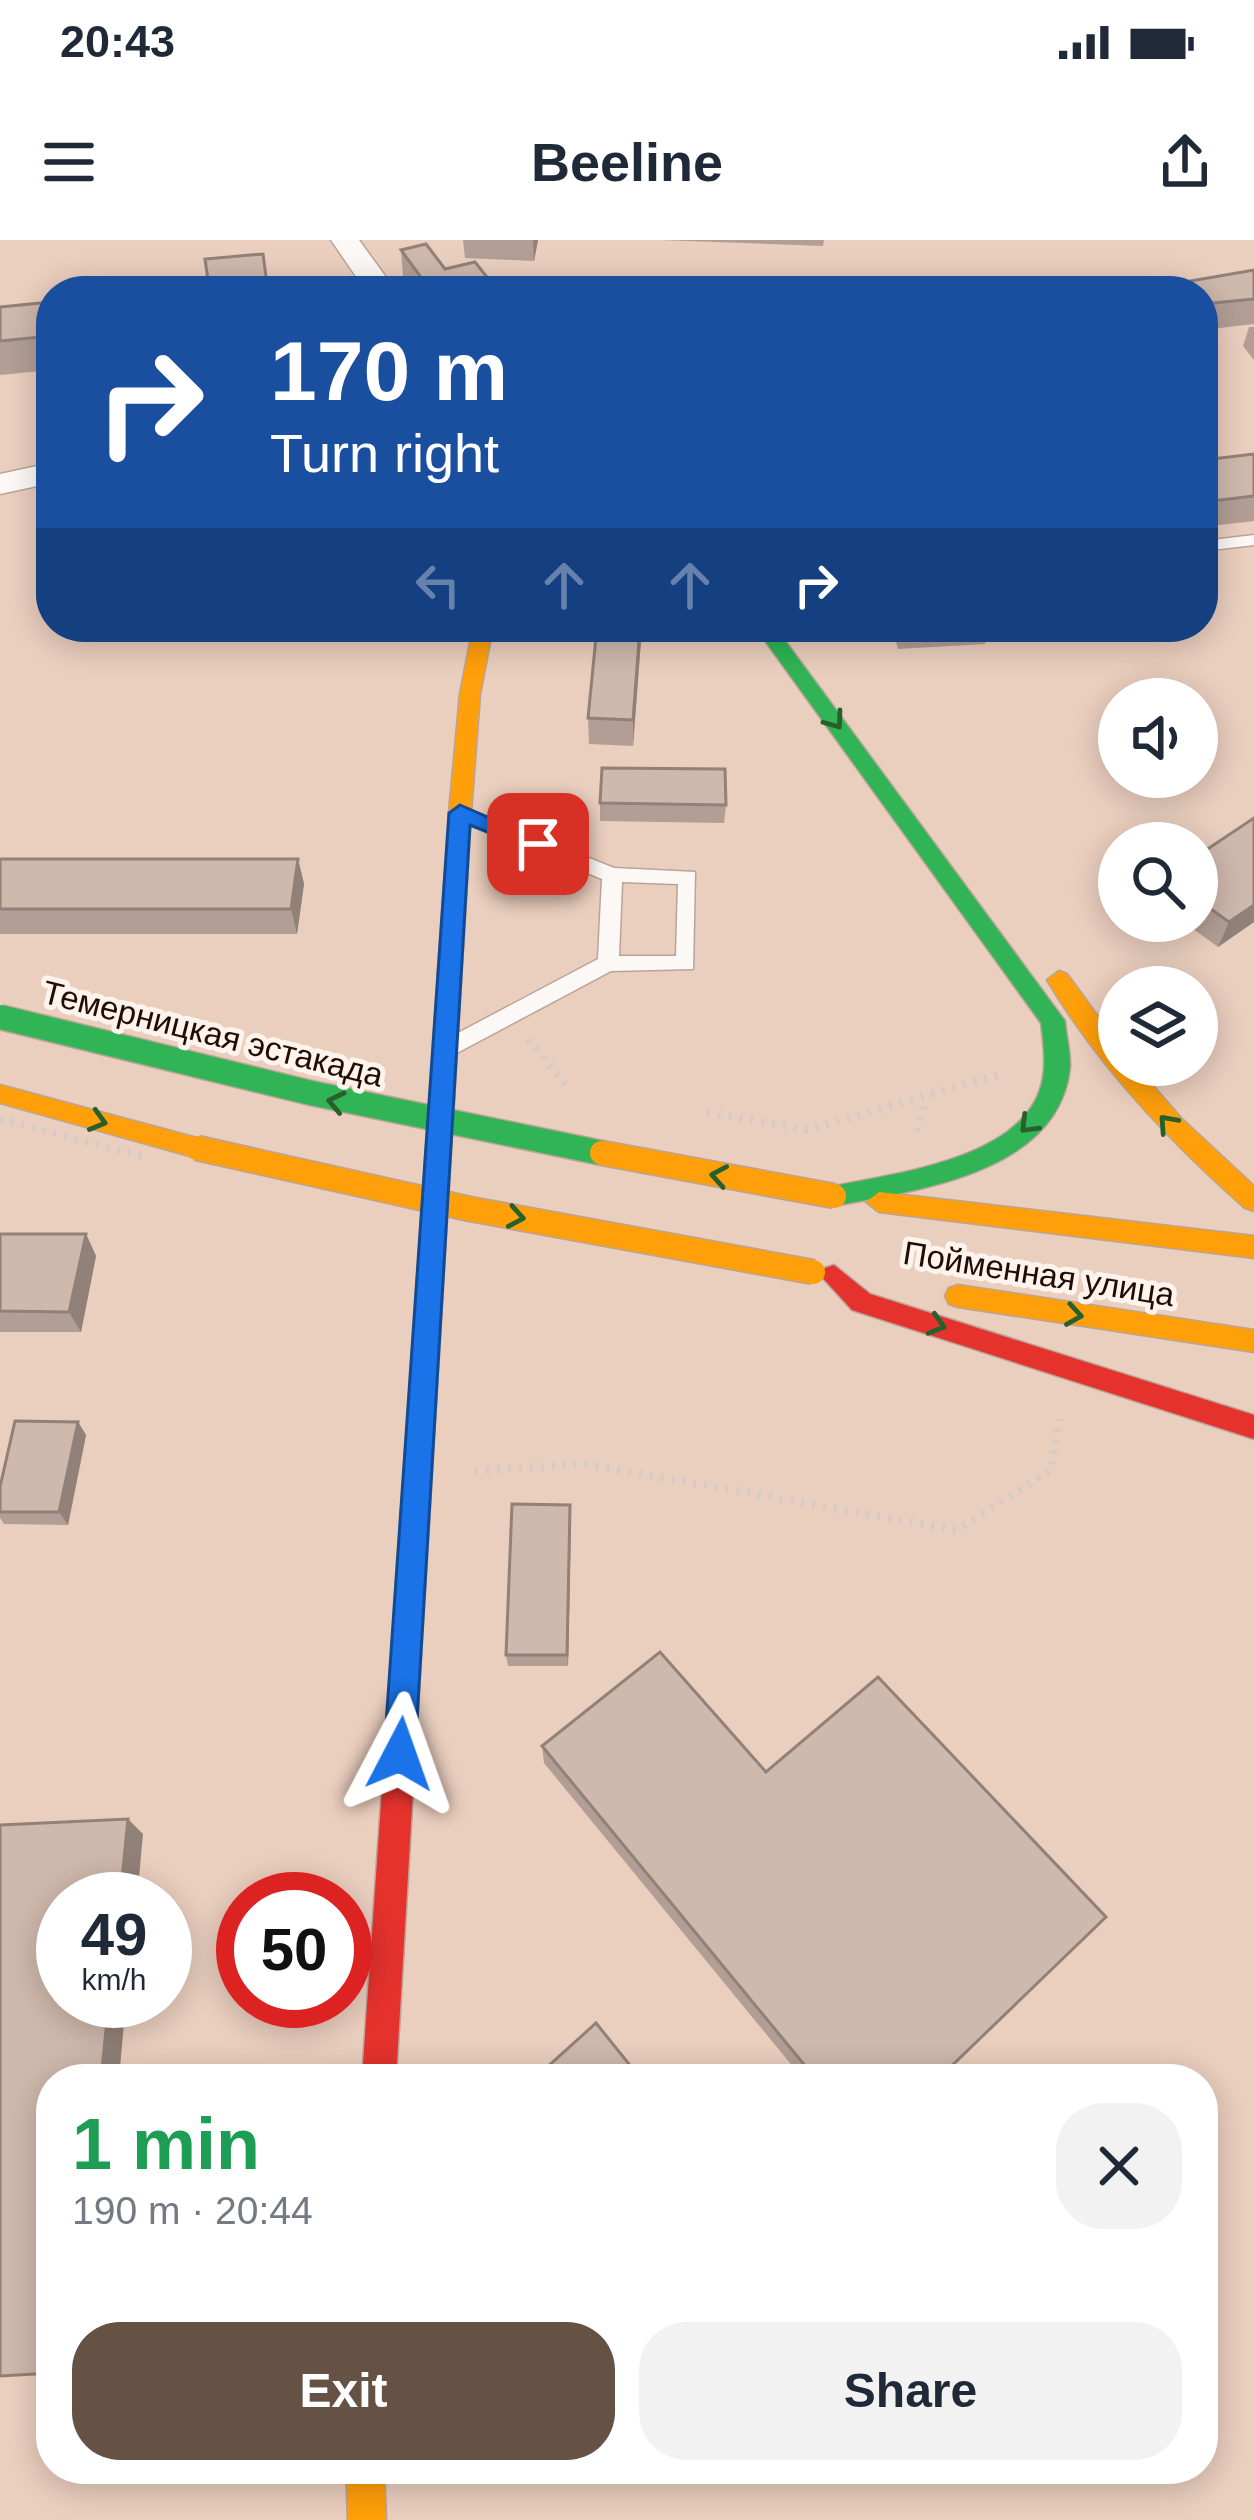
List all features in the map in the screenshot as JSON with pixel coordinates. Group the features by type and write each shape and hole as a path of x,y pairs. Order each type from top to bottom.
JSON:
{"main road":[{"path":"380,2064 460,813 470,694 480,642"},
{"path":"776,642 1053,1021 1064,1062 1053,1100 1011,1142 953,1170 834,1196"},
{"path":"809,642 1010,913"},
{"path":"1038,951 1122,1073 1186,1144 1254,1201"},
{"name":"Темерницкая эстакада","path":"0,1017 306,1095 493,1136 834,1196"},
{"path":"0,1094 197,1148 447,1204 823,1274 861,1302 1254,1427"},
{"name":"Пойменная улица","path":"834,1196 1254,1247"},
{"name":"Пойменная улица","path":"823,1274 1254,1341"},
{"path":"365,2484 367,2520"}],"street":[{"path":"344,240 371,276"},
{"path":"0,484 36,476"}],"lane":[{"path":"1218,544 1254,540"},
{"path":"446,1049 608,963 686,964 688,877 612,875 460,813"},
{"path":"608,963 612,875"}],"path":[{"path":"509,1015 551,1073 569,1089 592,1093"},
{"path":"703,1111 807,1130 1004,1073"},
{"path":"418,1475 585,1464 956,1530 1050,1471 1063,1404"}],"building":[{"path":"426,244 445,269 475,262 486,276 420,276 401,250"},
{"path":"263,254 266,276 207,276 205,259"},
{"path":"1254,270 1254,299 1218,303 1218,276"},
{"path":"36,303 36,337 0,341 0,307"},
{"path":"1254,454 1254,496 1218,500 1218,458"},
{"path":"596,642 639,642 633,720 588,718"},
{"path":"602,768 725,769 726,805 600,803"},
{"path":"1254,818 1254,905 1229,922 1218,914 1218,842"},
{"path":"0,859 298,859 291,909 0,909"},
{"path":"0,1234 86,1234 69,1312 0,1311"},
{"path":"15,1421 78,1422 59,1512 0,1512 0,1487"},
{"path":"512,1504 570,1505 567,1655 506,1655"},
{"path":"660,1652 766,1772 878,1677 1106,1917 954,2064 804,2064 542,1746"},
{"path":"128,1819 123,1872 36,1872 36,2028 106,2028 103,2064 36,2064 36,2374 0,2376 0,1825"},
{"path":"596,2023 629,2064 551,2064"}],"traffic: fast":[{"path":"776,642 1053,1021 1058,1067 1048,1103 1025,1131 993,1152 914,1180 834,1196"},
{"path":"0,1017 311,1093 602,1153"}],"traffic: slow":[{"path":"404,1688 460,813 470,694 480,642"},
{"path":"1059,980 1148,1098 1254,1201"},
{"path":"0,1094 197,1148"},
{"path":"197,1148 470,1209 813,1272"},
{"path":"602,1153 834,1196"},
{"path":"879,1202 1254,1247"},
{"path":"958,1296 1254,1341"},
{"path":"366,2484 367,2520"}],"traffic: jam":[{"path":"834,1276 861,1302 1254,1427"},
{"path":"380,2064 404,1688"}],"route":[{"path":"400,1754 460,813 538,844"}]}
